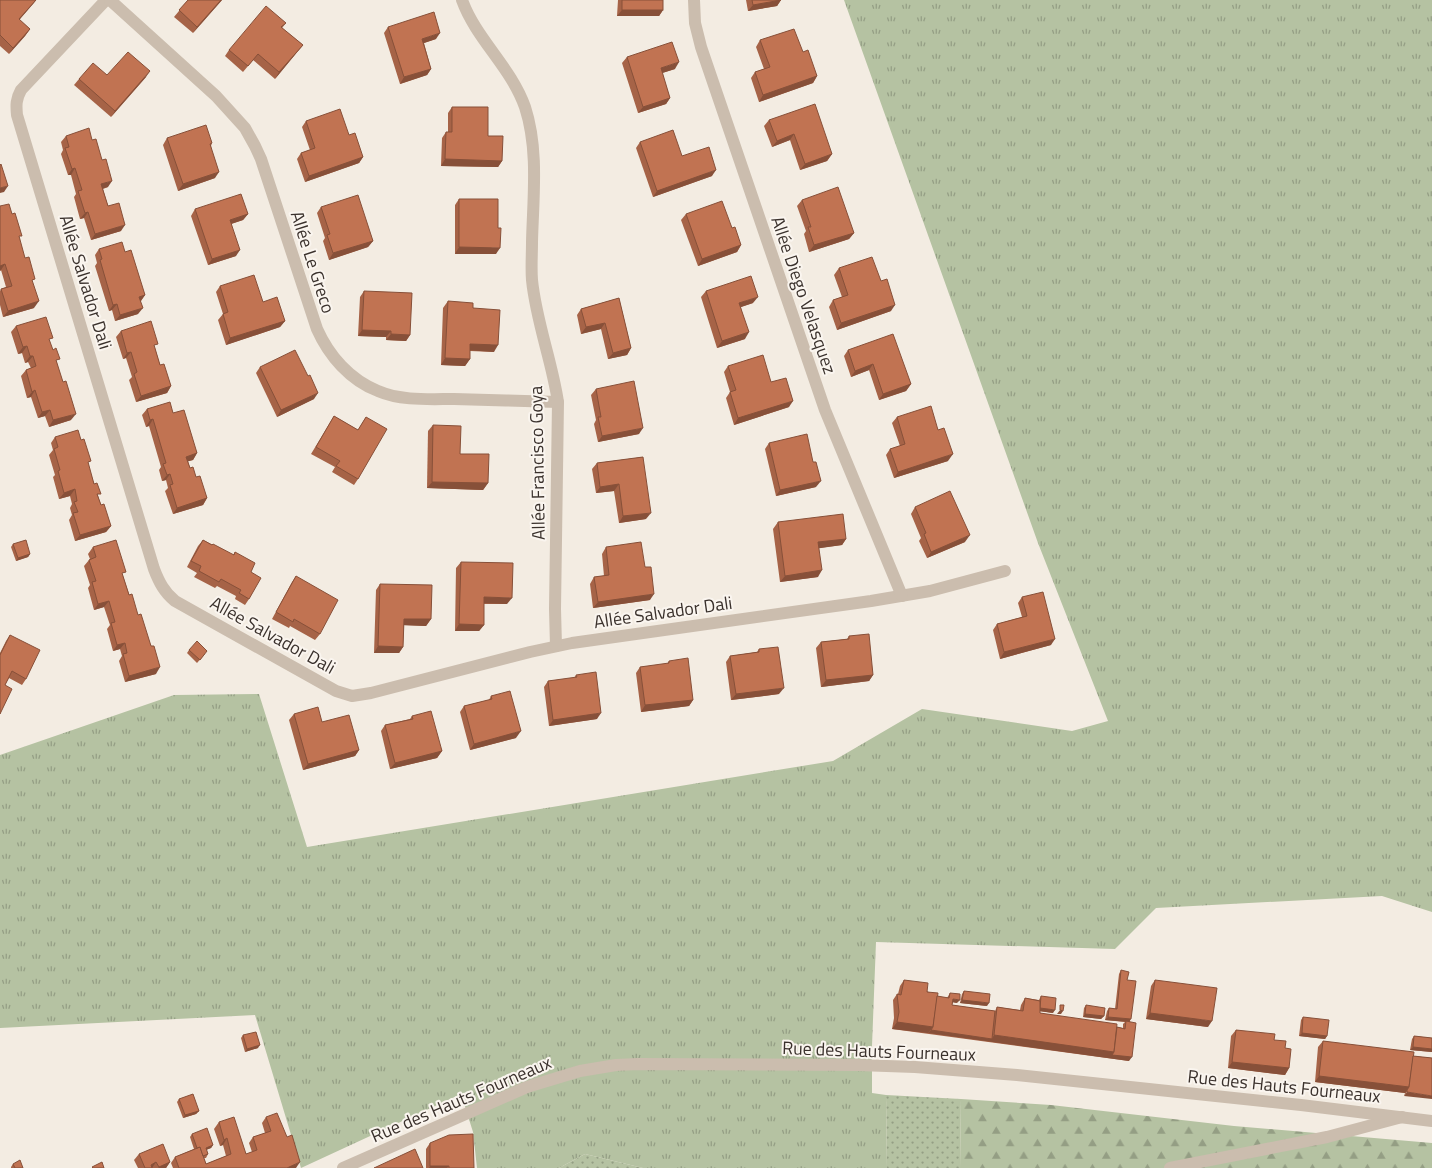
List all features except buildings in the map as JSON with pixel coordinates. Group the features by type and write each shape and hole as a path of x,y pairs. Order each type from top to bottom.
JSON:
{"street":[{"name":"Allée Salvador Dali","path":"106,0 64,47 21,90 17,97 17,115 154,569 162,587 175,601 336,691 352,696 371,693 556,646 902,596 930,591 1005,570"},
{"name":"Allée Le Greco","path":"110,0 216,96 250,136 261,159 317,329 326,349 343,368 367,386 391,395 418,398 558,402"},
{"name":"Allée Francisco Goya","path":"462,0 473,22 519,93 528,119 534,158 532,280 558,402 556,646"},
{"name":"Allée Diego Velasquez","path":"694,0 695,23 701,47 818,389 902,596"},
{"name":"Rue des Hauts Fourneaux","path":"343,1168 527,1087 580,1071 638,1064 915,1067 1037,1077 1432,1121"},
{"path":"1170,1168 1327,1137 1402,1117"}],"green space":[{"path":"844,0 1432,0 1432,912 1382,896 1156,908 1115,949 876,942 872,1093 886,1095 887,1168 643,1168 585,1154 559,1168 477,1168 473,1132 461,1094 301,1168 255,1015 0,1028 0,755 174,695 259,694 307,847 833,761 922,709 1072,731 1108,721 1038,543"},
{"path":"886,1095 961,1099 960,1168 887,1168"},
{"path":"961,1099 1051,1105 1234,1126 1432,1143 1432,1168 960,1168"},
{"path":"585,1154 643,1168 559,1168"}]}
